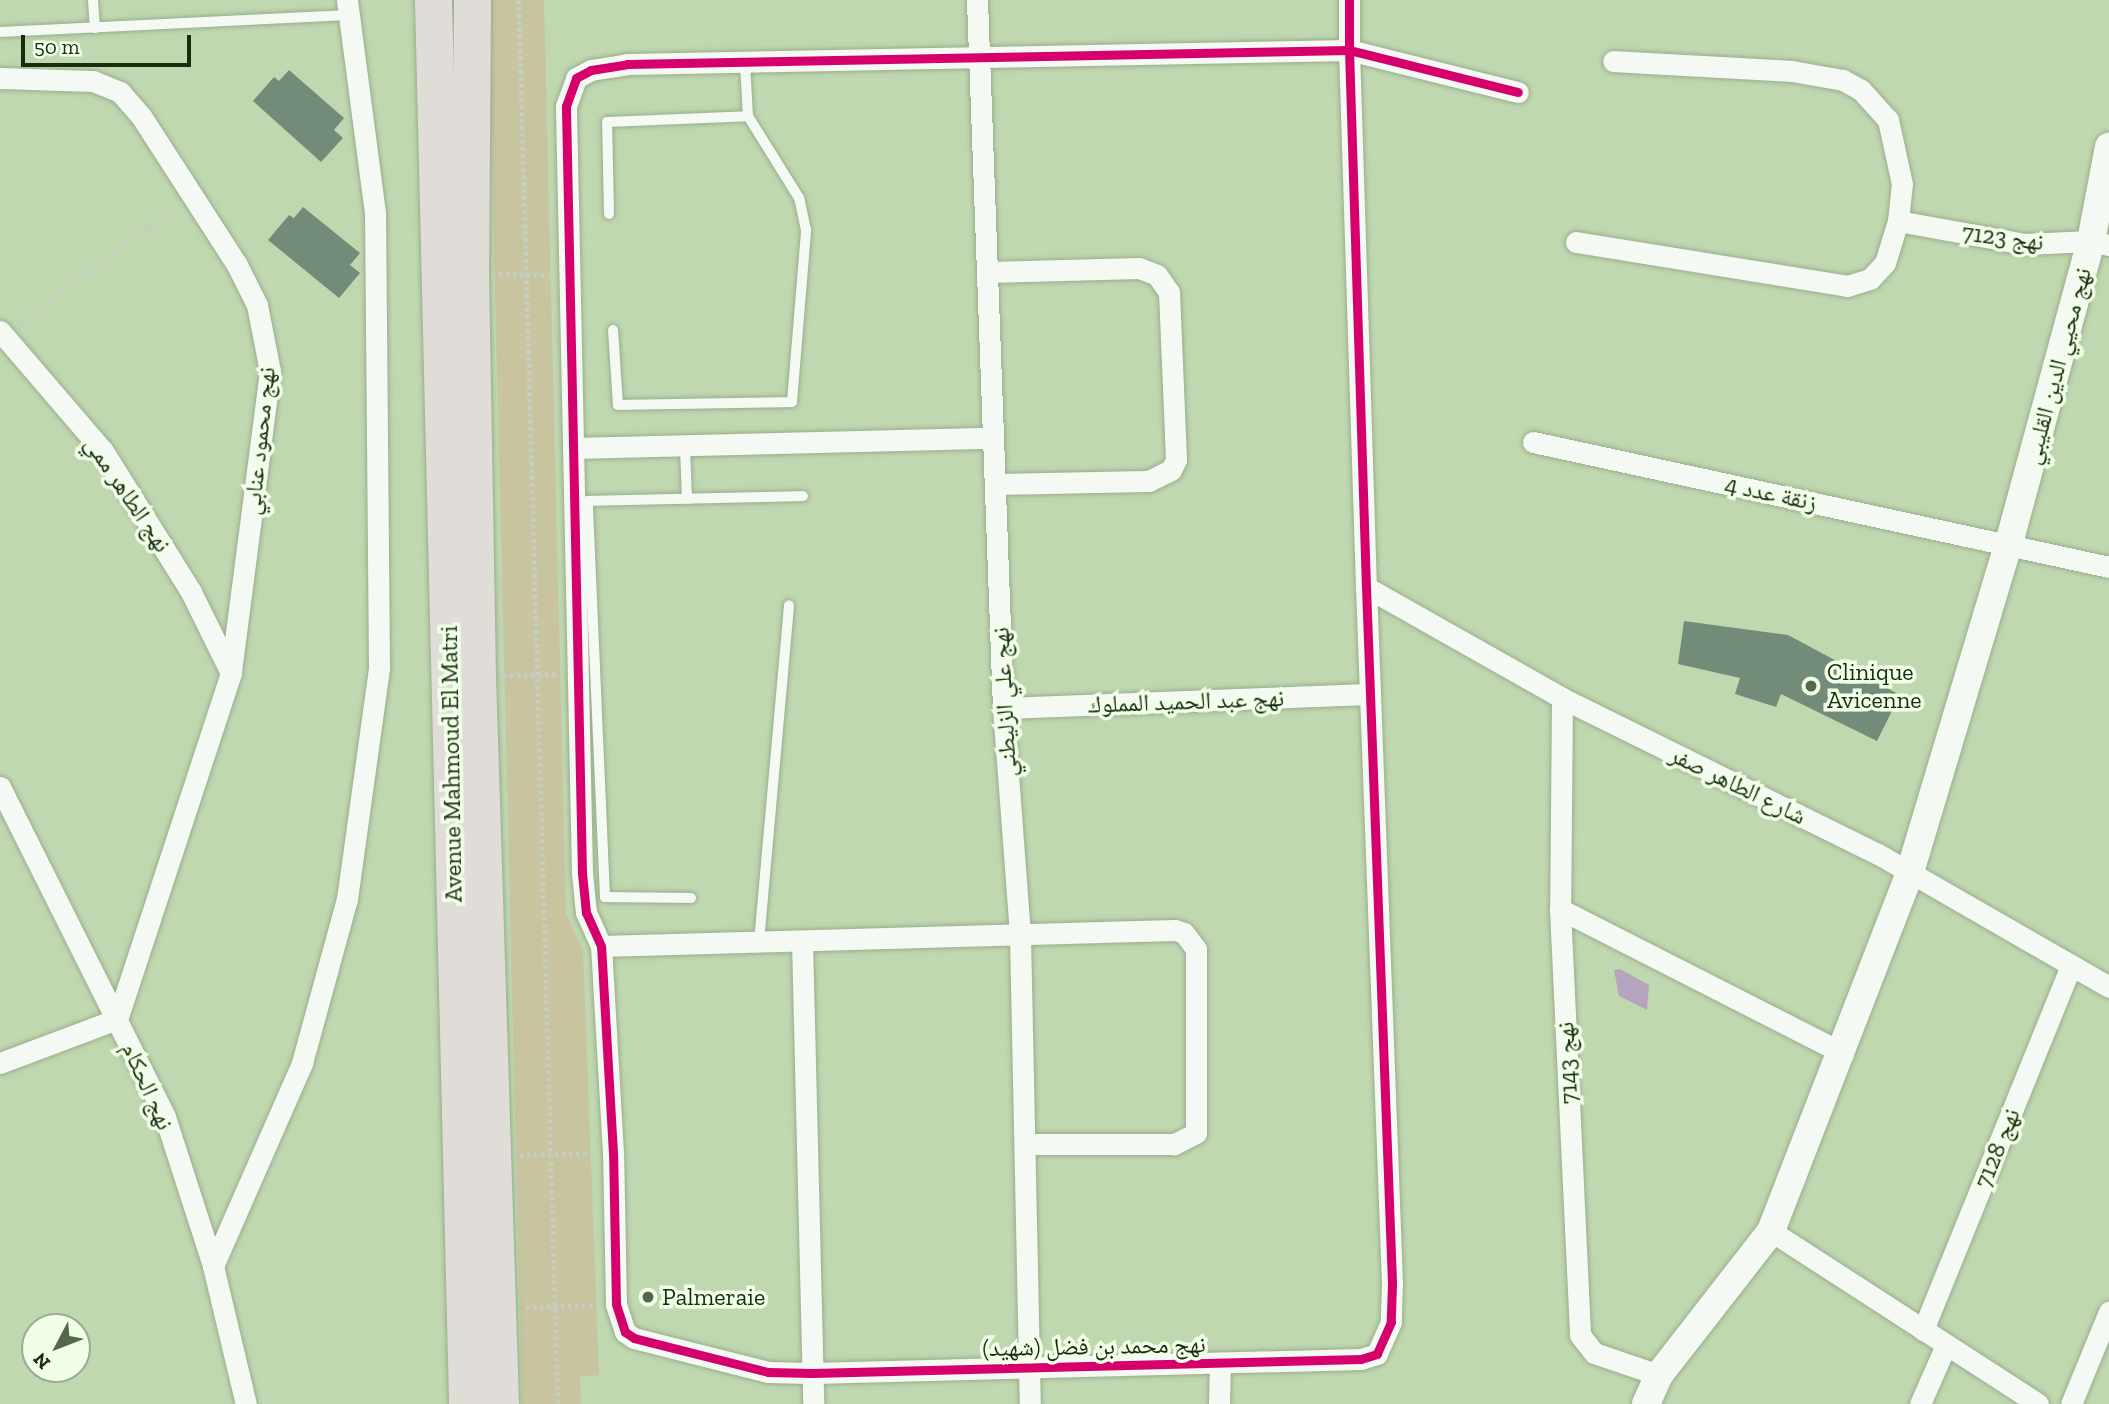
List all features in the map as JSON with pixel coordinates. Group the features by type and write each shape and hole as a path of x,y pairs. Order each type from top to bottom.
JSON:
{"highway":[{"name":"Avenue Mahmoud El Matri","path":"433,0 467,1404"},
{"name":"Avenue Mahmoud El Matri","path":"472,0 470,274 478,676 500,1404"}],"street":[{"name":"نهج علي الزليطني","path":"977,0 1003,708 1020,936 1027,1143 1030,1404"},
{"path":"1349,0 1370,694"},
{"path":"213,1266 309,1038 347,899 379,667 375,213 348,8"},
{"path":"616,1304 614,1153 601,946 586,913 582,873 566,106 576,78 607,66 1349,50 1518,92"},
{"path":"1576,242 1847,286 1870,279 1885,263 1898,221 1902,184 1888,120 1852,85 1792,71 1613,61"},
{"name":"نهج محمود عنابي","path":"0,78 93,81 120,92 141,116 193,194 257,305 270,371 231,673 117,1019"},
{"name":"نهج محيي الدين القليبي","path":"1646,1404 1659,1375 1772,1231 1843,1053 1910,872 2100,243 2109,147"},
{"name":"نهج 7123","path":"1898,221 2024,244 2100,243"},
{"path":"988,272 1139,268 1157,275 1169,292 1176,460 1161,478 1148,481 995,484"},
{"name":"نهج الطاهر ممي","path":"1,334 103,451 191,592 231,673"},
{"path":"573,448 991,438"},
{"name":"زنقة عدد 4","path":"1532,443 2010,543 2109,567"},
{"name":"شارع الطاهر صفر","path":"1366,587 1562,698 1910,872 2109,987"},
{"name":"نهج عبد الحميد المملوك","path":"1003,708 1370,694"},
{"name":"نهج محمد بن فضل (شهيد)","path":"616,1304 625,1332 634,1339 768,1372 811,1373 1031,1364 1220,1364 1361,1359 1377,1354 1391,1322 1392,1284 1370,694"},
{"name":"نهج 7143","path":"1562,698 1560,909 1580,1335 1594,1353 1659,1375"},
{"name":"نهج الحكام","path":"0,786 164,1117 213,1266 246,1404"},
{"path":"1560,909 1843,1053"},
{"path":"601,946 1175,930 1191,939 1196,949 1196,1133 1174,1144 1027,1143"},
{"path":"802,941 813,1404"},
{"name":"نهج 7128","path":"1923,1330 2071,965"},
{"path":"0,1063 117,1019"},
{"path":"1772,1231 1945,1347 2038,1404"},
{"path":"2071,1404 2109,1312"},
{"path":"1920,1404 1945,1347"},
{"path":"1219,1404 1220,1364"}],"lane":[{"path":"93,0 95,28"},
{"path":"0,32 95,28 348,8"},
{"path":"613,330 618,405 792,402 806,230 799,198 748,116 746,64"},
{"path":"608,215 607,122 748,116"},
{"path":"685,447 687,499"},
{"path":"691,898 605,897 588,501 803,496"},
{"path":"759,942 789,605"}],"path":[{"path":"519,0 558,1404"},
{"path":"1,334 193,194"},
{"path":"470,274 571,276"},
{"path":"478,676 576,674"},
{"path":"491,1157 614,1153"},
{"path":"497,1308 616,1304"}],"shaded area":[{"path":"488,0 544,0 566,914 583,950 599,1375 580,1377 581,1404 522,1404"},
{"path":"1620,969 1649,985 1647,1010 1619,996 1614,970"}],"building":[{"path":"289,70 344,118 334,130 343,138 321,162 253,101 274,77 279,81"},
{"path":"303,207 360,253 350,265 360,273 339,298 268,240 289,215 294,218"},
{"name":"Clinique Avicenne","path":"1684,621 1788,635 1900,695 1877,741 1781,694 1776,707 1735,694 1740,678 1678,664"}],"cycle path":[{"path":"1349,0 1349,50 1366,587 1392,1284 1391,1322 1377,1354 1361,1359 812,1373 768,1372 634,1338 625,1332 616,1304 613,1153 601,946 586,913 582,873 566,106 576,78 591,70 627,64 1349,50 1518,92"}],"place":[{"name":"Clinique Avicenne","path":"1811,686"},
{"name":"Palmeraie","path":"648,1297"}]}
